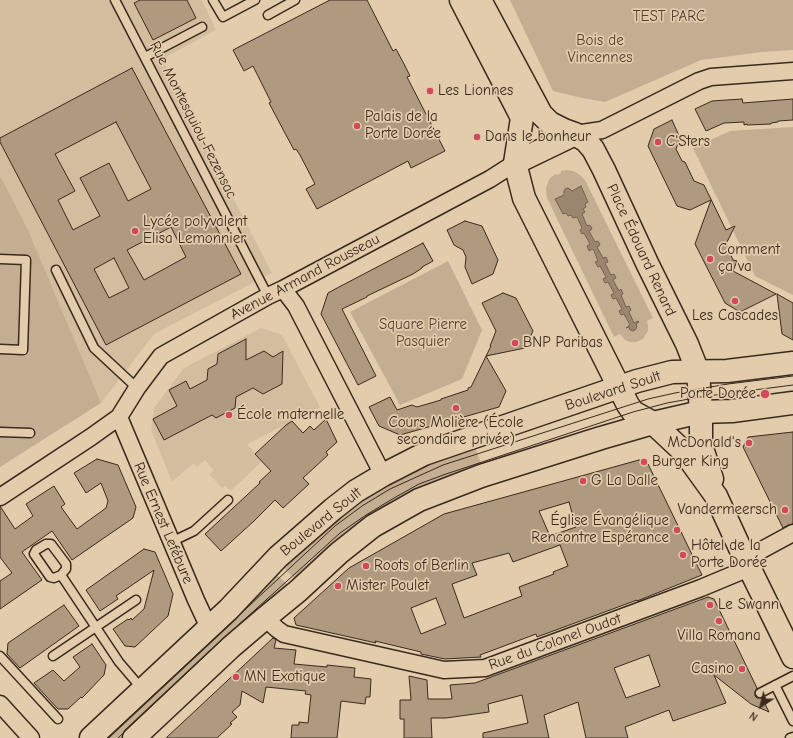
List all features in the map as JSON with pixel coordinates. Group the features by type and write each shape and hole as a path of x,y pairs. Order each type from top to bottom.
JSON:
{"main road":[{"path":"461,0 528,112"},
{"path":"480,0 528,112"},
{"path":"528,112 522,118 515,163 524,198 628,405 633,412 654,423 685,453 716,496 793,658"},
{"name":"Place Édouard Renard","path":"528,112 541,114 550,122 586,141 599,161 698,372 692,414 716,496"},
{"path":"515,163 575,134"},
{"name":"Boulevard Soult","path":"91,738 228,610 273,562 327,514 356,491 424,454 637,381 672,372 727,371 793,363"},
{"path":"134,738 231,648 298,591 339,553 373,526 419,500 481,476 654,423 692,414 793,403"}],"street":[{"path":"575,134 602,130 699,81 710,77 793,71"},
{"name":"Avenue Armand Rousseau","path":"119,417 137,388 161,356 268,296 490,179 515,163"},
{"path":"283,289 296,306 383,476"},
{"path":"0,497 119,417"},
{"name":"Rue Ernest Lefébure","path":"119,417 171,542 209,628"},
{"name":"Rue du Colonel Oudot","path":"265,618 284,634 444,670 484,668 701,588 747,563 793,534"},
{"path":"0,704 31,738"}],"lane":[{"name":"Rue Montesquiou-Fezensac","path":"115,0 268,296"},
{"path":"213,0 223,17 255,0"},
{"path":"268,15 295,0"},
{"path":"145,58 202,27"},
{"path":"0,259 26,260 23,350 0,349"},
{"path":"56,270 94,348 137,388"},
{"path":"0,432 30,433"},
{"path":"171,542 194,531 228,500"},
{"path":"61,575 119,662 142,690"},
{"path":"53,656 136,600"},
{"path":"0,656 58,719"},
{"path":"760,693 793,676"},
{"path":"775,686 793,721"}],"shaded area":[{"name":"Lycée polyvalent Elisa Lemonnier","path":"0,0 202,0 216,30 162,59 272,273 154,334 101,403 0,190"},
{"path":"581,186 588,202 585,204 586,207 583,209 585,212 582,214 587,226 590,225 592,229 589,231 595,242 598,241 600,245 597,247 603,258 606,257 608,262 605,263 611,275 614,274 616,278 613,280 619,291 621,289 623,294 621,295 626,307 629,306 631,310 629,312 634,323 639,322 636,324 637,327 633,331 630,330 629,327 626,328 630,325 624,314 621,315 619,311 622,309 616,298 613,299 611,295 614,293 608,282 605,283 603,279 606,277 600,266 598,267 595,262 598,261 593,249 589,251 587,246 590,244 584,233 582,234 580,230 582,228 577,217 573,218 571,215 568,216 566,213 563,214 555,199 564,195 564,191 567,188 572,191"},
{"name":"École maternelle","path":"261,328 282,335 320,407 247,444 262,461 231,491 225,486 222,488 210,475 213,470 205,460 197,467 194,463 172,482 151,430 154,408 184,368"}],"green space":[{"name":"Bois de Vincennes","path":"510,0 793,0 793,50 762,52 701,60 605,102 582,98 553,91"},
{"path":"793,127 793,295 755,276 693,148 730,131"},
{"path":"561,171 573,171 585,180 653,318 647,321 648,331 643,339 636,342 630,342 625,340 620,334 614,337 547,198 546,188 548,182 551,177 561,173","holes":["577,188 583,209 581,214 587,226 590,225 592,229 589,230 595,242 598,241 600,245 597,247 603,259 606,258 608,262 605,263 611,275 614,274 616,278 613,279 619,291 622,290 623,294 621,295 626,307 629,306 631,310 629,312 634,323 638,322 633,331 630,330 629,327 626,327 630,326 624,314 621,315 619,311 622,309 616,298 613,299 614,293 608,282 606,283 606,277 600,265 597,266 595,262 598,261 592,249 590,251 590,244 584,233 580,230 582,228 576,216 573,218 571,215 566,213 556,199"]},
{"path":"0,176 27,228 101,403 0,467"},
{"name":"Square Pierre Pasquier","path":"448,261 482,330 462,379 400,405 350,312"},
{"path":"474,444 483,469 306,574 303,571 295,579 284,568 293,560 290,556 310,537 390,480"},
{"path":"277,575 288,585 123,738 102,738"}],"building":[{"path":"140,0 187,0 196,18 153,40 134,3"},
{"name":"Palais de la Porte Dorée","path":"330,0 367,0 393,51 396,49 404,64 410,76 407,77 445,151 411,168 408,161 317,209 306,189 315,184 300,155 296,149 294,150 269,103 271,102 253,66 244,71 233,50"},
{"path":"132,68 241,274 106,345 0,142 0,138","holes":["116,122 151,189 128,201 109,163 80,178 100,216 73,230 58,200 75,191 55,154","171,227 186,257 144,280 127,250","114,258 129,288 109,298 94,269"]},
{"path":"742,99 743,103 793,99 793,120 778,121 771,124 744,125 744,122 724,123 706,131 695,109 712,101"},
{"path":"672,120 680,138 676,149 682,161 685,162 694,181 704,185 726,230 735,226 726,244 733,260 737,261 733,271 776,294 740,312 725,303 695,244 711,200 690,210 677,206 648,146 654,129"},
{"path":"465,221 482,226 498,260 493,274 472,284 465,267 466,257 463,250 454,245 447,230"},
{"path":"423,243 433,261 413,274 342,309 376,376 358,385 321,314 328,293"},
{"path":"503,293 516,298 533,331 525,348 486,356 496,331 482,303"},
{"path":"777,294 793,303 793,340 782,334"},
{"path":"246,339 246,360 264,351 273,357 283,351 282,384 263,394 253,388 236,397 235,408 216,418 212,415 164,440 153,419 177,406 169,390 186,381 190,389 207,380 208,369 217,364 218,354"},
{"path":"486,356 506,391 499,407 400,435 379,426 369,407 390,397 397,410 412,405 417,407 468,390 468,388 471,387"},
{"path":"326,419 337,442 326,452 328,455 303,478 309,484 283,508 275,500 221,551 205,534 271,471 255,454 292,421 303,433 310,426 314,430"},
{"path":"793,432 793,524 783,528 743,447 748,437"},
{"path":"97,459 118,465 136,507 133,518 72,560 52,531 22,552 42,580 0,609 0,581 12,573 0,557 0,506 15,529 33,516 26,504 54,486 65,504 61,507 77,529 106,508 108,501 101,483 86,493 74,473"},
{"path":"639,460 648,464 702,575 637,601 537,637 536,634 480,655 481,657 445,659 375,641 376,643 296,625 294,618 349,568 444,514","holes":["569,502 576,527 550,536 539,511","560,545 568,566 553,572 554,574 519,587 522,596 464,618 452,584 477,575 472,563 509,553 513,562","436,598 446,624 421,634 411,608"]},
{"path":"144,549 155,552 173,594 168,616 135,647 125,646 113,629 128,619 129,620 131,618 132,620 144,609 154,570 116,596 118,599 100,611 86,590"},
{"path":"708,597 714,599 757,688 755,696 757,698 762,698 769,712 751,704 714,675 726,703 673,721 669,710 625,727 628,738 586,738 578,702 544,715 549,738 483,738 483,733 528,723 522,695 488,704 489,712 446,718 431,718 432,738 404,738 404,719 400,719 400,700 411,700 409,676 427,680 428,699 452,699 450,685 475,683","holes":["649,655 660,686 626,698 614,668"]},
{"path":"64,605 79,626 20,668 7,654 8,643"},
{"path":"273,638 276,640 274,648 296,650 294,664 355,668 354,677 371,679 370,697 366,697 365,704 341,701 337,738 291,738 292,725 299,725 299,722 308,723 311,695 305,694 306,691 266,687 263,703 242,691 240,705 232,712 237,717 230,723 232,724 217,738 166,738"},
{"path":"92,644 106,665 104,675 82,698 81,697 68,709 58,709 34,683 53,670 64,681 80,667 73,657"}],"tram line":[{"path":"107,738 335,526 362,506 390,489 443,465 648,399 728,384 793,376"},
{"path":"118,738 224,638 340,533 366,515 419,484 633,412 667,403 700,397 793,385"}],"place":[{"name":"Les Lionnes","path":"430,91"},
{"name":"Palais de la Porte Dorée","path":"357,126"},
{"name":"Dans le bonheur","path":"477,137"},
{"name":"C'Sters","path":"658,142"},
{"name":"Lycée polyvalent Elisa Lemonnier","path":"135,231"},
{"name":"Comment ça va","path":"710,259"},
{"name":"Les Cascades","path":"735,301"},
{"name":"BNP Paribas","path":"515,343"},
{"name":"Porte Dorée","path":"765,394"},
{"name":"Cours Molière (École secondaire privée)","path":"456,408"},
{"name":"École maternelle","path":"229,415"},
{"name":"McDonald's","path":"749,443"},
{"name":"Burger King","path":"644,462"},
{"name":"G La Dalle","path":"583,481"},
{"name":"Vandermeersch","path":"785,510"},
{"name":"Église Évangélique Rencontre Espérance","path":"677,530"},
{"name":"Hôtel de la Porte Dorée","path":"683,555"},
{"name":"Roots of Berlin","path":"366,566"},
{"name":"Mister Poulet","path":"338,586"},
{"name":"Le Swann","path":"710,605"},
{"name":"Villa Romana","path":"719,621"},
{"name":"Casino","path":"742,669"},
{"name":"MN Exotique","path":"236,677"}],"park label":[{"name":"TEST PARC","path":"669,17"}]}
